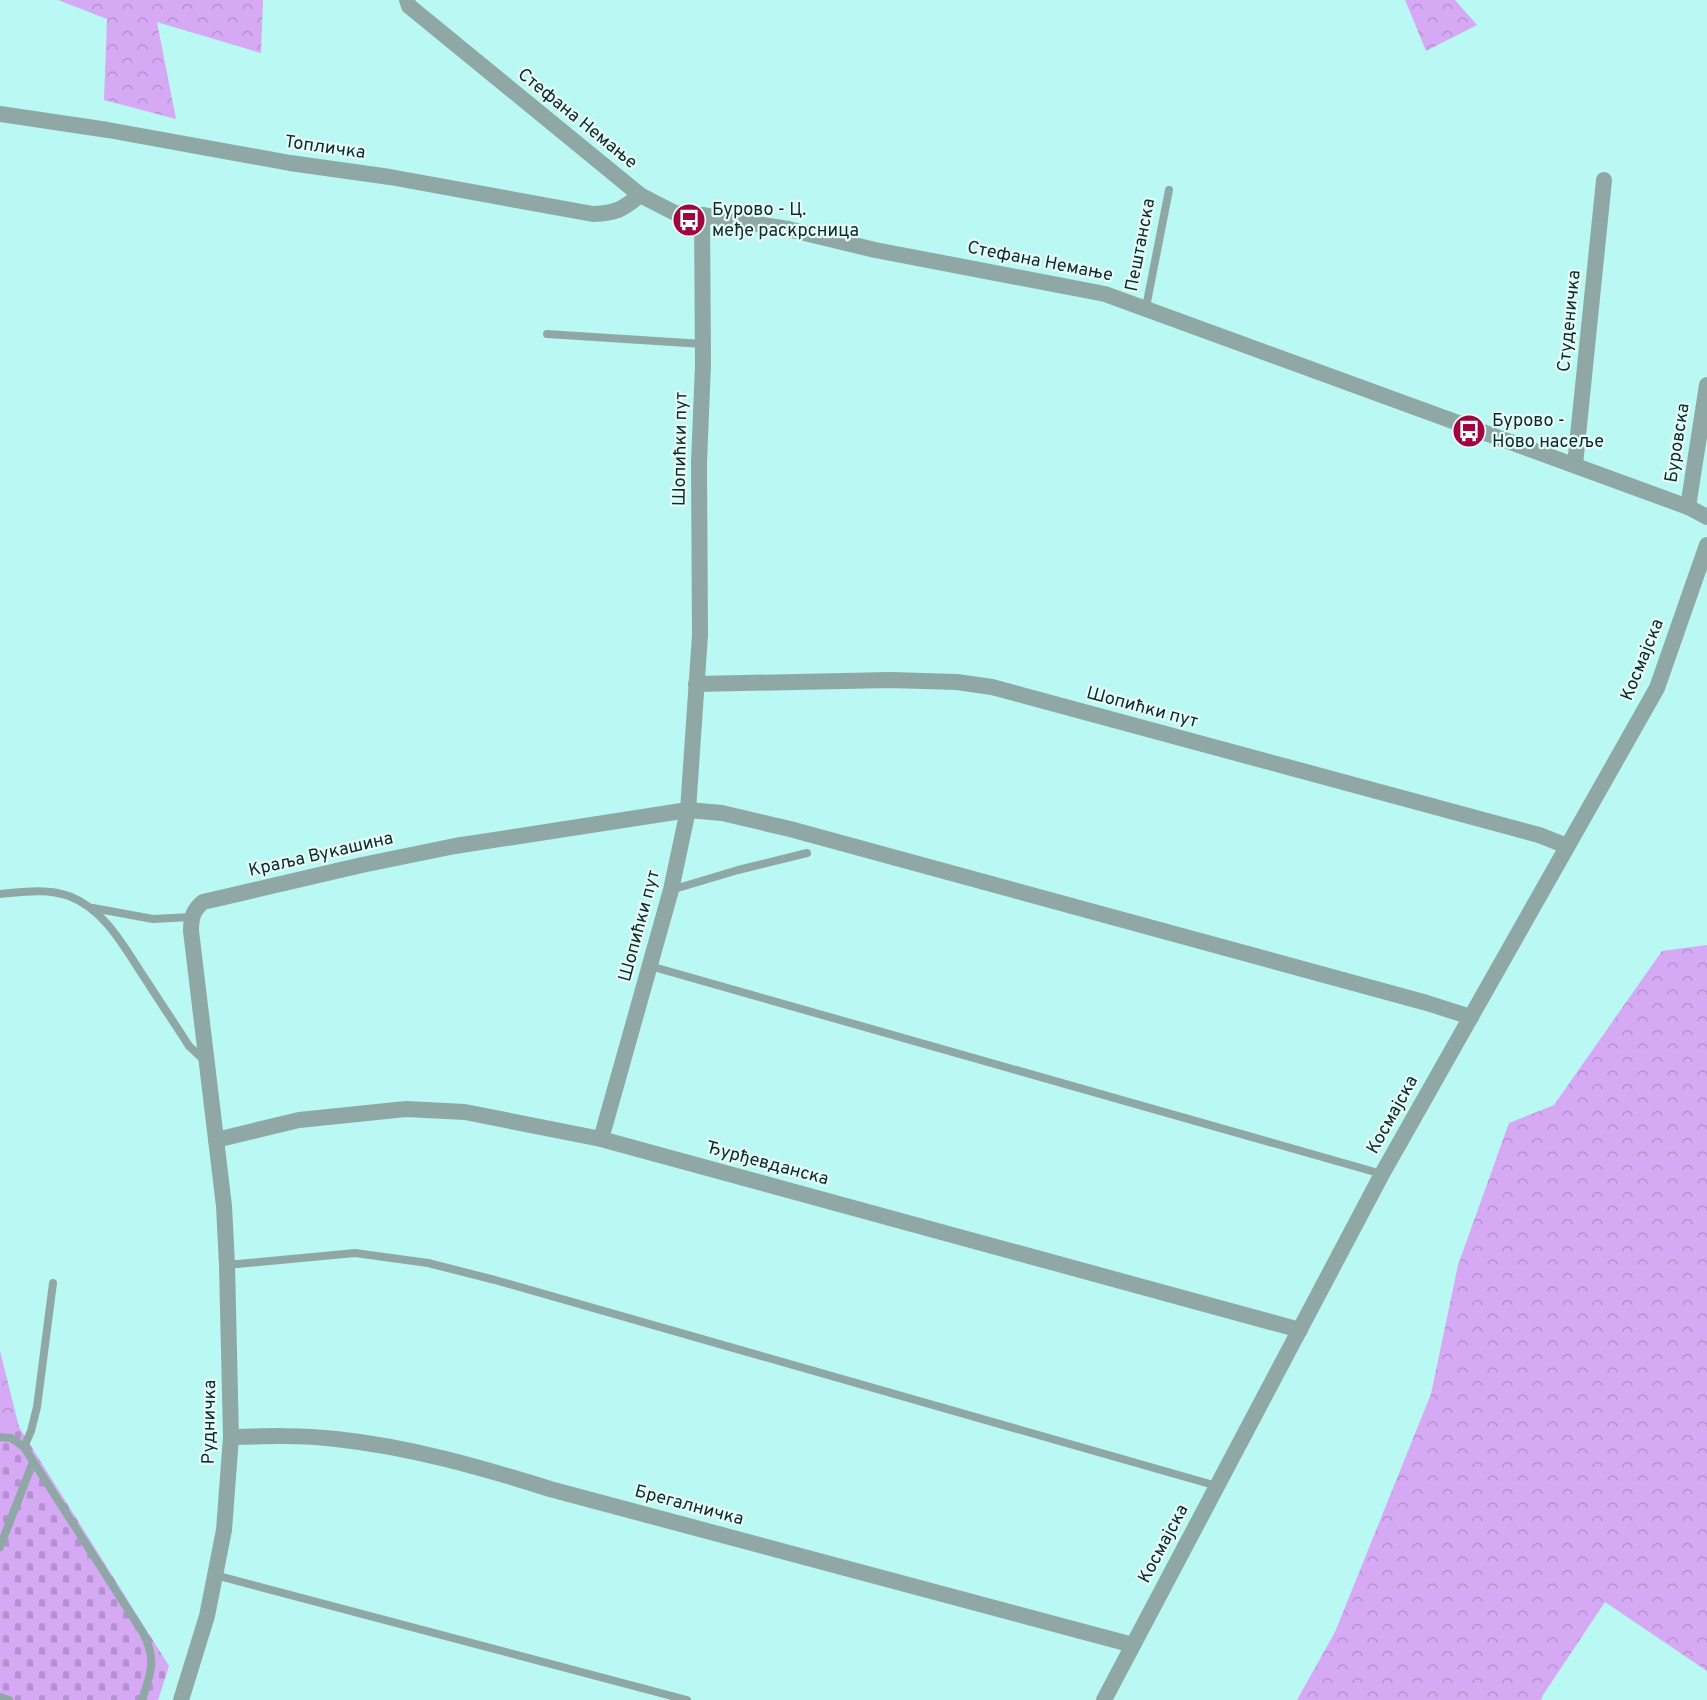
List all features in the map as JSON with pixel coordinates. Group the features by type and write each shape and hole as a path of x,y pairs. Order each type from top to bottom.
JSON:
{"street":[{"name":"Стефана Немање","path":"407,0 409,6 447,39 640,195 675,213 702,215 788,229 875,250 1106,294 1688,507 1707,518"},
{"name":"Топличка","path":"0,114 290,163 390,177 593,213 613,213 625,208 640,195"},
{"name":"Студеничка","path":"1575,465 1604,180"},
{"name":"Шопићки пут","path":"601,1139 671,890 688,810 700,635 699,463 703,344 702,215"},
{"name":"Буровска","path":"1688,507 1707,385"},
{"name":"Космајска","path":"1104,1700 1383,1174 1657,688 1707,545"},
{"name":"Шопићки пут","path":"696,684 890,680 957,682 992,687 1539,835 1567,846"},
{"name":"Краља Вукашина","path":"191,917 203,902 362,865 454,846 688,810 722,813 790,829 1471,1017"},
{"path":"191,917 216,1140"},
{"name":"Ђурђевданска","path":"216,1140 299,1120 406,1109 465,1112 601,1139 1300,1330"},
{"name":"Рудничка","path":"181,1700 207,1616 224,1530 231,1437 227,1265 224,1206 216,1140"},
{"name":"Брегалничка","path":"231,1437 285,1436 336,1439 393,1447 462,1462 550,1489 1132,1646"}],"lane":[{"name":"Пештанска","path":"1146,307 1168,190"},
{"path":"548,334 703,344"},
{"path":"671,890 807,853"},
{"path":"0,894 41,890 68,896 89,907 153,919 191,917"},
{"path":"89,907 117,937 189,1046 207,1062"},
{"path":"650,966 1383,1174"},
{"path":"227,1265 355,1252 429,1263 507,1283 1217,1485"},
{"path":"24,1447 32,1431 37,1407 53,1283"},
{"path":"0,1437 11,1438 24,1447 147,1642 151,1651 152,1669 142,1700"},
{"path":"0,1547 33,1462"},
{"path":"215,1575 687,1700"},
{"path":"0,1697 9,1700"}],"green space":[{"path":"58,0 263,0 261,53 157,22 176,119 104,100 107,19"},
{"path":"1405,0 1455,0 1477,25 1426,51"},
{"path":"1707,945 1707,1671 1605,1602 1541,1700 1297,1700 1335,1632 1431,1394 1458,1265 1509,1123 1554,1105 1662,951"},
{"path":"0,1351 19,1427 0,1427"},
{"path":"0,1427 19,1427 169,1666 158,1700 0,1700"}],"place":[{"name":"Бурово - Ц. међе раскрсница","path":"689,220"},
{"name":"Бурово - Ново насеље","path":"1469,431"}]}
